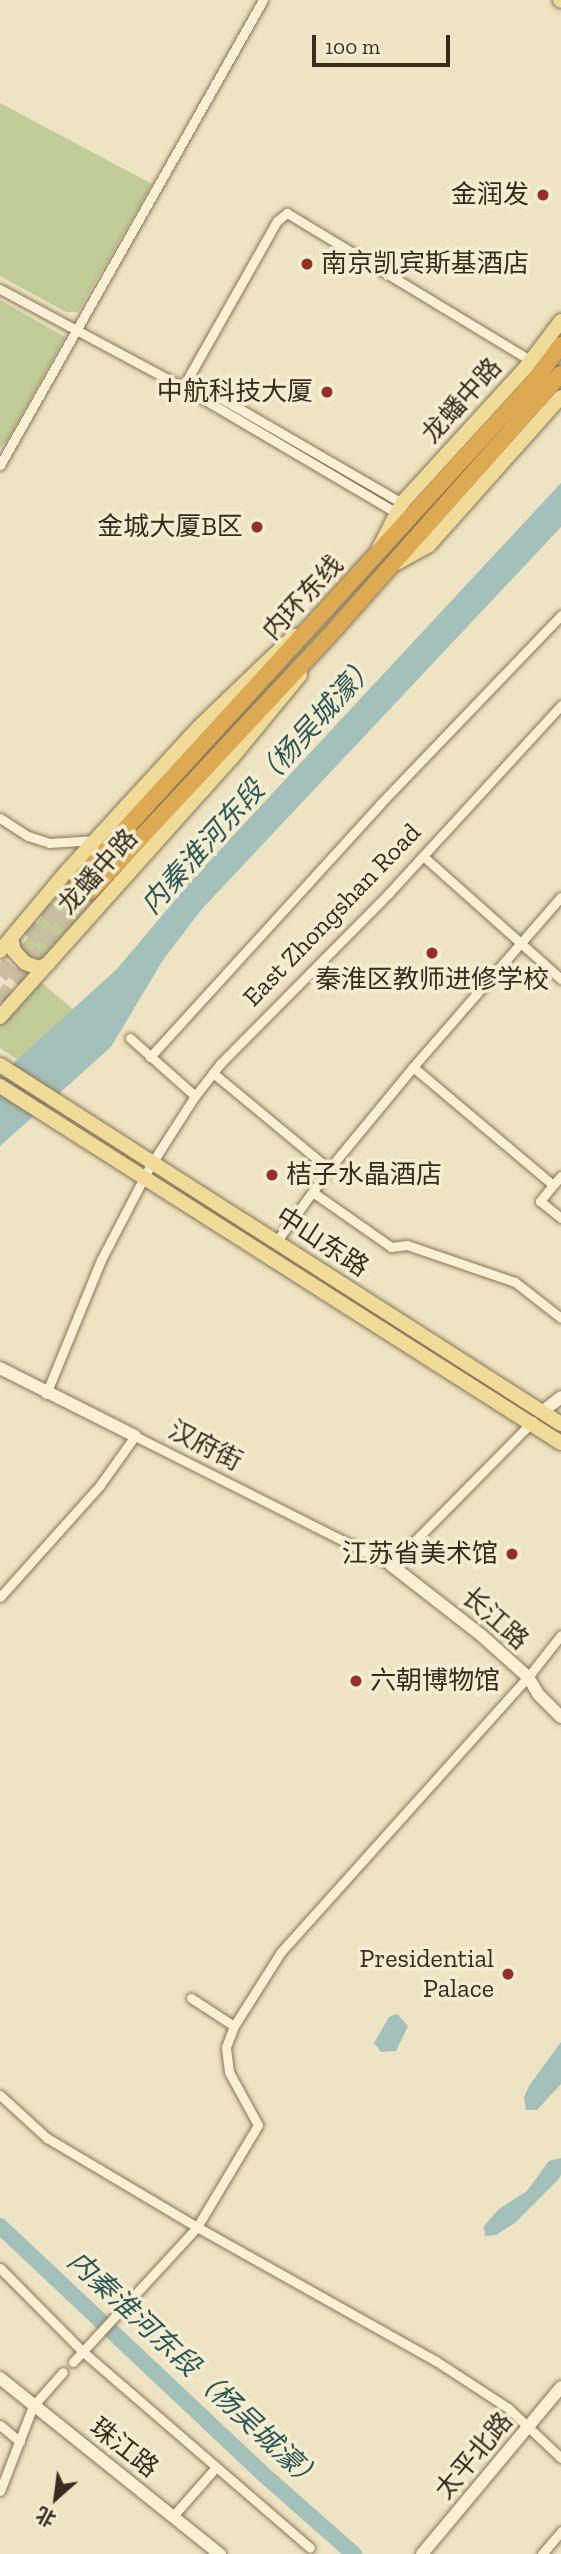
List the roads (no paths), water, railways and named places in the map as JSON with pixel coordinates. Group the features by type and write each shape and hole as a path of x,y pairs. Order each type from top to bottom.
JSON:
{"highway":[{"name":"内环东线","path":"561,345 537,378 325,610 84,886 328,637 561,374"}],"main road":[{"name":"龙蟠中路","path":"375,555 399,508 531,361 561,321"},
{"path":"388,568 429,545 561,397"},
{"name":"龙蟠中路","path":"0,951 199,727 264,662 325,610"},
{"name":"龙蟠中路","path":"0,1017 231,759 290,689 328,637"},
{"path":"11,938 14,951 25,963 39,968 48,964"},
{"name":"中山东路","path":"0,1065 56,1101 149,1169 276,1242 561,1424"},
{"path":"0,1086 45,1114 149,1169 561,1443"},
{"name":"汉府街","path":"0,1368 46,1394 135,1436"},
{"path":"542,1412 561,1397"},
{"name":"长江路","path":"391,1564 481,1635 528,1677 539,1695 561,1717"},
{"name":"珠江路","path":"0,2378 220,2554"},
{"name":"太平北路","path":"422,2554 561,2387"}],"street":[{"path":"1,461 79,330 263,0"},
{"path":"186,383 277,220 287,213 294,214 531,361"},
{"path":"0,289 186,383 399,508"},
{"path":"150,1057 380,804 561,615"},
{"name":"East Zhongshan Road","path":"46,1394 101,1260 149,1169 195,1096 213,1073 299,988 561,705"},
{"path":"0,818 28,835 49,843 96,840"},
{"path":"423,856 561,979"},
{"path":"276,1242 329,1169 561,897"},
{"path":"130,1038 195,1096"},
{"path":"414,1067 553,1185"},
{"path":"213,1073 329,1169"},
{"path":"561,1176 540,1201 561,1218"},
{"path":"314,1193 391,1247 407,1245 515,1282 561,1318"},
{"path":"391,1564 542,1412"},
{"path":"0,1597 100,1485 135,1436"},
{"name":"汉府街","path":"135,1436 391,1564"},
{"path":"73,2361 197,2227 258,2125 229,2073 226,2047 234,2026 281,1952 528,1677 561,1635"},
{"path":"191,1998 234,2026"},
{"path":"0,2095 47,2138 197,2227 436,2361 530,2426 561,2458"},
{"path":"0,2268 82,2351 310,2548"},
{"path":"0,2491 33,2406 63,2372"},
{"path":"0,2425 20,2442"},
{"path":"173,2516 216,2467"},
{"path":"542,2554 561,2531"}],"water":[{"path":"561,483 561,527 201,910 163,960 111,1047 0,1146 0,1075 117,969 191,881"},
{"path":"397,2014 408,2026 396,2051 381,2052 374,2043 389,2017"},
{"path":"561,2042 561,2084 537,2110 526,2110 524,2097 529,2086"},
{"path":"561,2158 561,2175 558,2180 515,2223 496,2235 485,2236 484,2226 499,2209 527,2191 549,2161"}],"waterway":[{"name":"内秦淮河东段（杨吴城濠）","path":"0,2226 262,2473 354,2554"}],"tunnel":[{"path":"0,976 78,881"},
{"path":"0,1001 91,891"}],"place":[{"name":"金润发","path":"543,195"},
{"name":"南京凯宾斯基酒店","path":"307,264"},
{"name":"中航科技大厦","path":"327,392"},
{"name":"金城大厦B区","path":"257,527"},
{"name":"秦淮区教师进修学校","path":"432,953"},
{"name":"桔子水晶酒店","path":"272,1175"},
{"name":"江苏省美术馆","path":"512,1554"},
{"name":"六朝博物馆","path":"356,1681"},
{"name":"Presidential Palace","path":"508,1974"}]}
